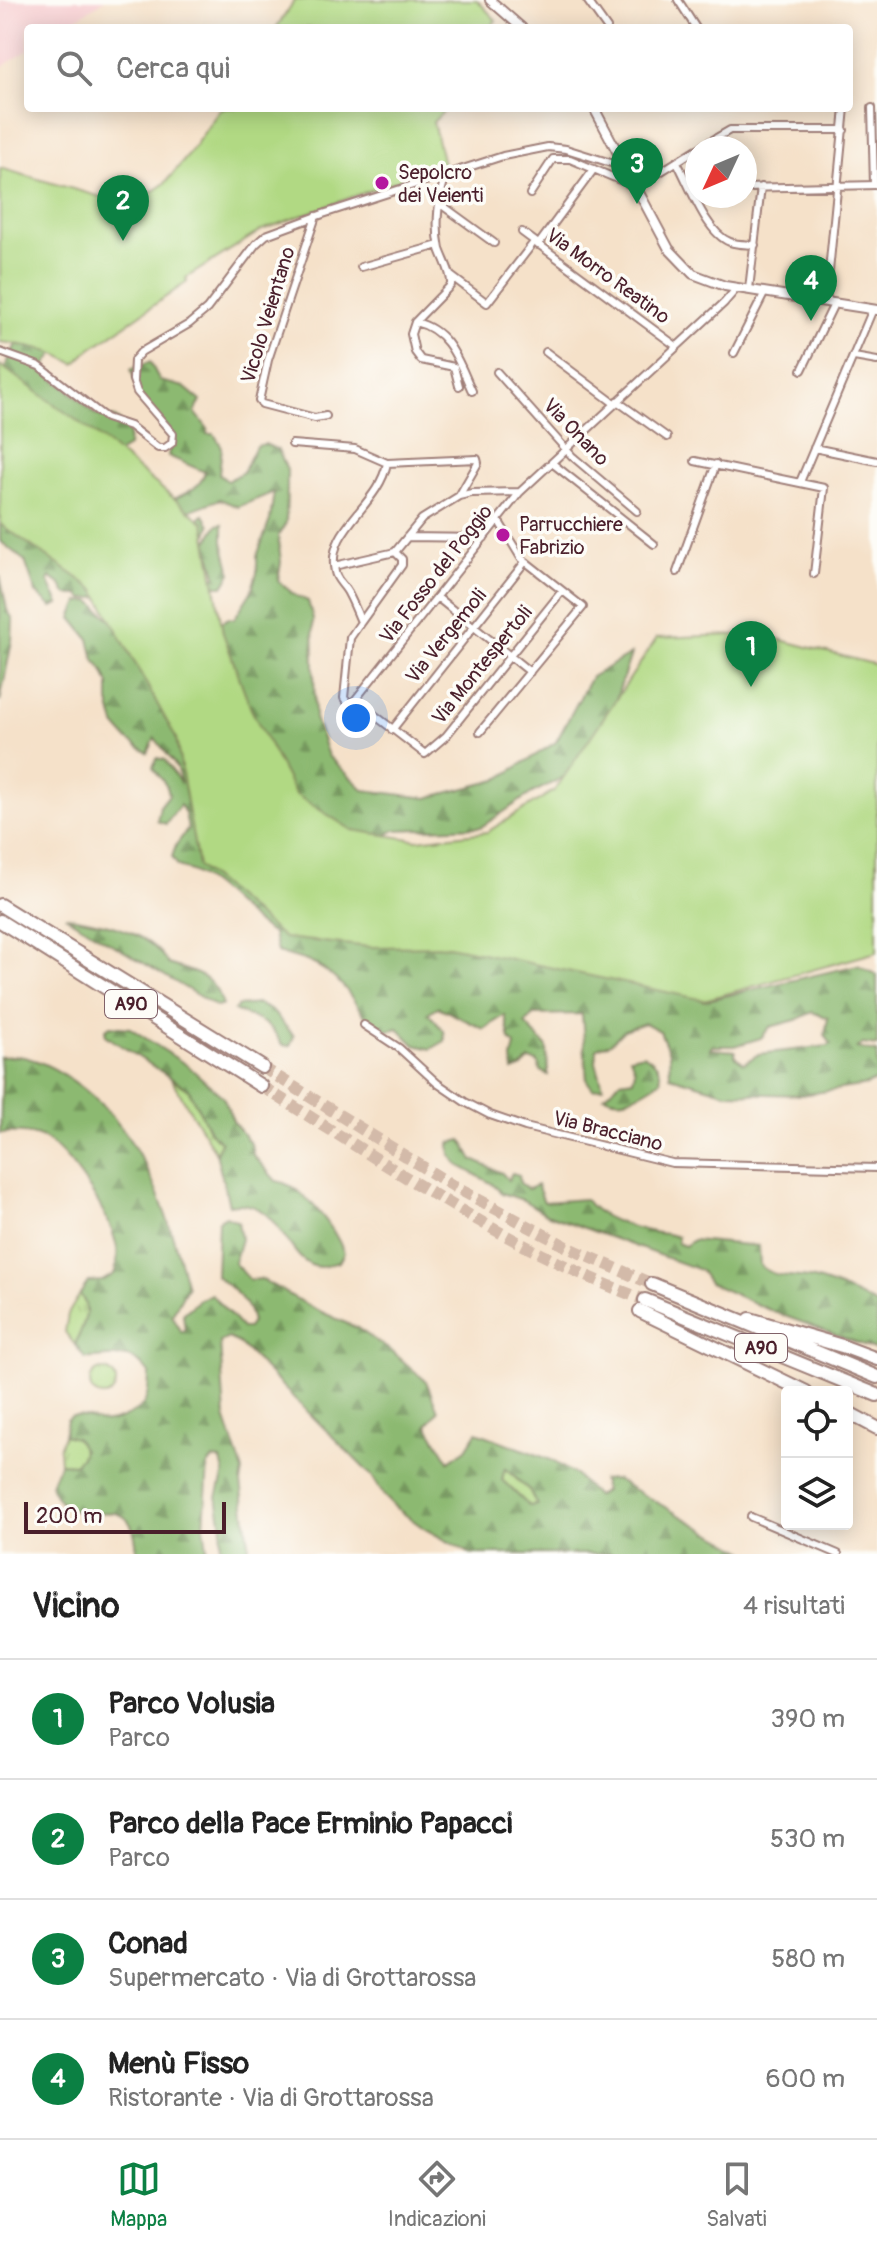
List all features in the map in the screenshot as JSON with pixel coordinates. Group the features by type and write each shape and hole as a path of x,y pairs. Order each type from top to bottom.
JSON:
{"highway":[{"name":"A90","path":"0,905 262,1067"},
{"name":"A90","path":"0,921 261,1086"},
{"name":"A90","path":"652,1284 877,1377"},
{"name":"A90","path":"795,1386 642,1305 877,1395"},
{"path":"715,1311 773,1325 877,1359"},
{"path":"853,1415 877,1428"}],"street":[{"path":"490,0 517,24"},
{"path":"587,0 604,24"},
{"path":"678,0 693,24"},
{"path":"757,187 875,185 872,108"},
{"path":"599,112 669,249 682,264 705,280 737,288 875,310 800,482"},
{"path":"802,370 830,303 845,112"},
{"path":"719,136 730,130 844,130"},
{"path":"0,352 39,366 106,418 130,426 158,448 165,448 172,443 173,435 135,388 132,371 137,356 189,324 207,309 263,238 316,216 447,173 503,156 548,147 583,153 627,168"},
{"path":"636,187 685,157"},
{"path":"530,194 553,159 570,159 636,187"},
{"path":"677,162 706,218 718,234 733,243 755,245"},
{"path":"451,276 487,303 594,169"},
{"path":"447,173 439,203 439,245 451,276 449,290 415,322 412,337 418,357 425,362 454,367 459,386"},
{"path":"749,289 761,187"},
{"path":"439,203 494,243"},
{"name":"Vicolo Veientano","path":"316,216 268,360 259,401 315,418 326,416"},
{"name":"Via Morro Reatino","path":"522,232 676,346"},
{"path":"361,267 439,245"},
{"name":"Via Fosso del Poggio","path":"355,700 520,492 737,288"},
{"path":"734,353 765,292"},
{"path":"415,322 430,327 446,338 472,391"},
{"path":"546,352 667,437"},
{"path":"854,357 877,361"},
{"name":"Via Onano","path":"497,372 567,449 637,511"},
{"path":"292,444 355,449 387,463 477,459 478,463 459,496"},
{"path":"814,448 877,461"},
{"path":"695,461 824,488 814,574"},
{"path":"361,622 348,593 336,576 334,554 345,527 376,492 387,463"},
{"path":"552,463 654,544"},
{"path":"677,572 716,464"},
{"path":"334,566 395,552 422,519 459,496 520,492"},
{"path":"480,732 583,607 525,562 498,520"},
{"path":"406,537 484,538"},
{"path":"392,730 355,700 351,704 346,703 344,698 350,638 402,565 401,558 395,552"},
{"name":"Via Vergemoli","path":"392,730 525,562"},
{"name":"Via Montespertoli","path":"392,730 423,754 446,736 562,591"},
{"path":"438,598 530,672"},
{"name":"Via Bracciano","path":"364,1025 399,1048 437,1083 465,1102 525,1127 672,1163 877,1168"},
{"path":"751,1517 838,1554"}],"shaded area":[{"path":"0,0 105,0 68,24 24,24 24,53 0,68"}],"green space":[{"path":"295,0 477,0 496,20 493,24 279,24"},
{"path":"218,112 443,112 433,122 443,164 262,230 186,278 187,282 88,351 75,364 39,348 0,342 0,168 132,206 165,183"},
{"path":"38,332 75,364 55,352 42,371 96,415 115,418 129,429 128,447 111,457 4,370 16,344 31,348"},
{"path":"150,362 160,381 184,387 201,401 195,412 208,429 207,434 214,434 222,447 219,474 227,481 243,472 256,446 265,444 278,450 287,470 287,487 286,523 278,536 281,562 278,581 296,596 308,601 313,619 315,718 328,756 364,790 427,798 497,780 556,742 591,677 631,654 611,714 580,769 532,793 481,827 394,830 379,841 293,819 216,625 229,618 234,619 251,592 274,492 238,507 220,499 183,513 172,507 176,498 197,485 205,472 168,456 172,436 139,394 131,369"},
{"path":"0,365 94,433 204,523 223,633 251,709 295,794 352,830 417,840 487,832 555,790 657,638 758,634 877,665 877,952 704,1000 449,946 371,947 284,938 198,866 176,738 95,590 0,524"},
{"path":"204,515 210,525 206,538 204,572 217,578 207,543 217,525 223,524 223,542 231,573 223,586 216,586 211,601 191,523"},
{"path":"0,516 55,544 101,597 84,599 79,595 67,595 61,585 50,577 48,581 59,604 52,607 36,593 25,561 0,541"},
{"path":"0,575 7,610 13,619 12,641 0,702"},
{"path":"91,601 111,620 221,779 670,976 704,1001 858,965 877,975 877,1046 863,1044 857,1048 877,1052 877,1080 867,1085 801,1095 727,1093 670,1076 669,1053 660,1031 645,1023 624,1030 611,1043 597,1048 596,1062 603,1087 593,1089 587,1081 582,1014 533,1015 525,1024 547,1047 548,1075 540,1070 538,1062 529,1060 513,1071 515,1045 510,1040 505,1015 484,1029 438,1007 428,1013 444,1031 445,1041 431,1049 415,1045 398,1028 389,1030 374,1025 333,977 313,964 277,952 273,934 204,878 178,866 172,857 176,845 188,829 185,813 180,805 166,824 157,821 160,806 169,795 153,767 157,758 165,760 181,784 177,768 155,738 148,753 128,740 115,725 109,702 109,684 94,659 89,639 72,618 79,602","holes":["812,1012 828,1018 825,1035 831,1044 828,1046 759,1054 744,1063 735,1056 735,1051 710,1049 712,1046 735,1046 761,1038 770,1027"]},
{"path":"65,916 137,935 160,952 168,964 202,976 214,986 223,1005 217,1007"},
{"path":"258,1004 272,1011 294,1036 290,1046 282,1045 262,1022 234,1010 238,1006"},
{"path":"110,1026 130,1028 188,1066 223,1097 234,1123 251,1144 253,1155 276,1181 297,1190 326,1220 344,1253 339,1262 320,1267 308,1264 260,1210 246,1204 229,1205 216,1153 221,1142 211,1133 188,1089 106,1036 105,1030"},
{"path":"643,1054 659,1068 660,1081 626,1099 604,1096 620,1081 633,1079 635,1070 630,1057"},
{"path":"19,1056 45,1064 84,1089 123,1130 139,1154 162,1205 187,1287 172,1315 181,1331 185,1331 183,1314 211,1294 242,1328 248,1328 252,1322 243,1301 216,1276 218,1221 226,1216 238,1222 241,1239 234,1263 250,1280 261,1279 357,1328 394,1353 426,1381 438,1411 427,1425 449,1461 466,1449 477,1432 551,1460 575,1475 596,1496 605,1491 602,1480 615,1479 749,1554 471,1554 425,1529 396,1508 372,1476 239,1343 228,1338 220,1342 225,1417 243,1471 241,1483 248,1554 220,1554 222,1527 217,1497 224,1473 221,1460 213,1459 208,1465 204,1527 208,1554 137,1554 134,1532 127,1519 118,1514 81,1512 68,1508 51,1487 60,1463 74,1464 83,1450 76,1438 64,1435 67,1420 76,1416 108,1422 137,1411 145,1402 149,1373 127,1357 85,1358 75,1345 86,1313 80,1294 88,1282 102,1281 114,1274 116,1244 105,1216 87,1185 54,1146 33,1135 0,1133 0,1057","holes":["505,1468 529,1490 537,1505 529,1506 502,1480"]},
{"path":"171,1079 188,1089 211,1133 221,1142 216,1153"},
{"path":"462,1140 473,1160 502,1173 508,1180 512,1173 519,1175 520,1183 528,1189 537,1185 544,1202 585,1199 598,1212 615,1221 678,1237 677,1243 685,1246 693,1240 759,1246 760,1265 772,1273 821,1281 877,1305 877,1350 774,1312 709,1283 700,1270 546,1214 523,1200 502,1193 491,1183 458,1165 451,1155 450,1143"},
{"path":"80,1294 86,1313 75,1345 65,1332 68,1314"},
{"path":"103,1370 112,1374 116,1383 112,1392 103,1396 94,1392 90,1383 94,1374"},
{"path":"64,1435 76,1438 84,1450 74,1464 60,1463 59,1448"},
{"path":"504,1468 529,1490 538,1505 529,1506 502,1480"}],"tunnel":[{"path":"262,1067 455,1187 569,1248 652,1284"},
{"path":"261,1086 496,1230 545,1256 645,1300"}],"place":[{"name":"Sepolcro dei Veienti","path":"382,183"},
{"name":"Conad","path":"637,204"},
{"name":"Parco della Pace Erminio Papacci","path":"123,241"},
{"name":"Menù Fisso","path":"811,321"},
{"name":"Parrucchiere Fabrizio","path":"503,535"},
{"name":"Parco Volusia","path":"751,687"}]}
